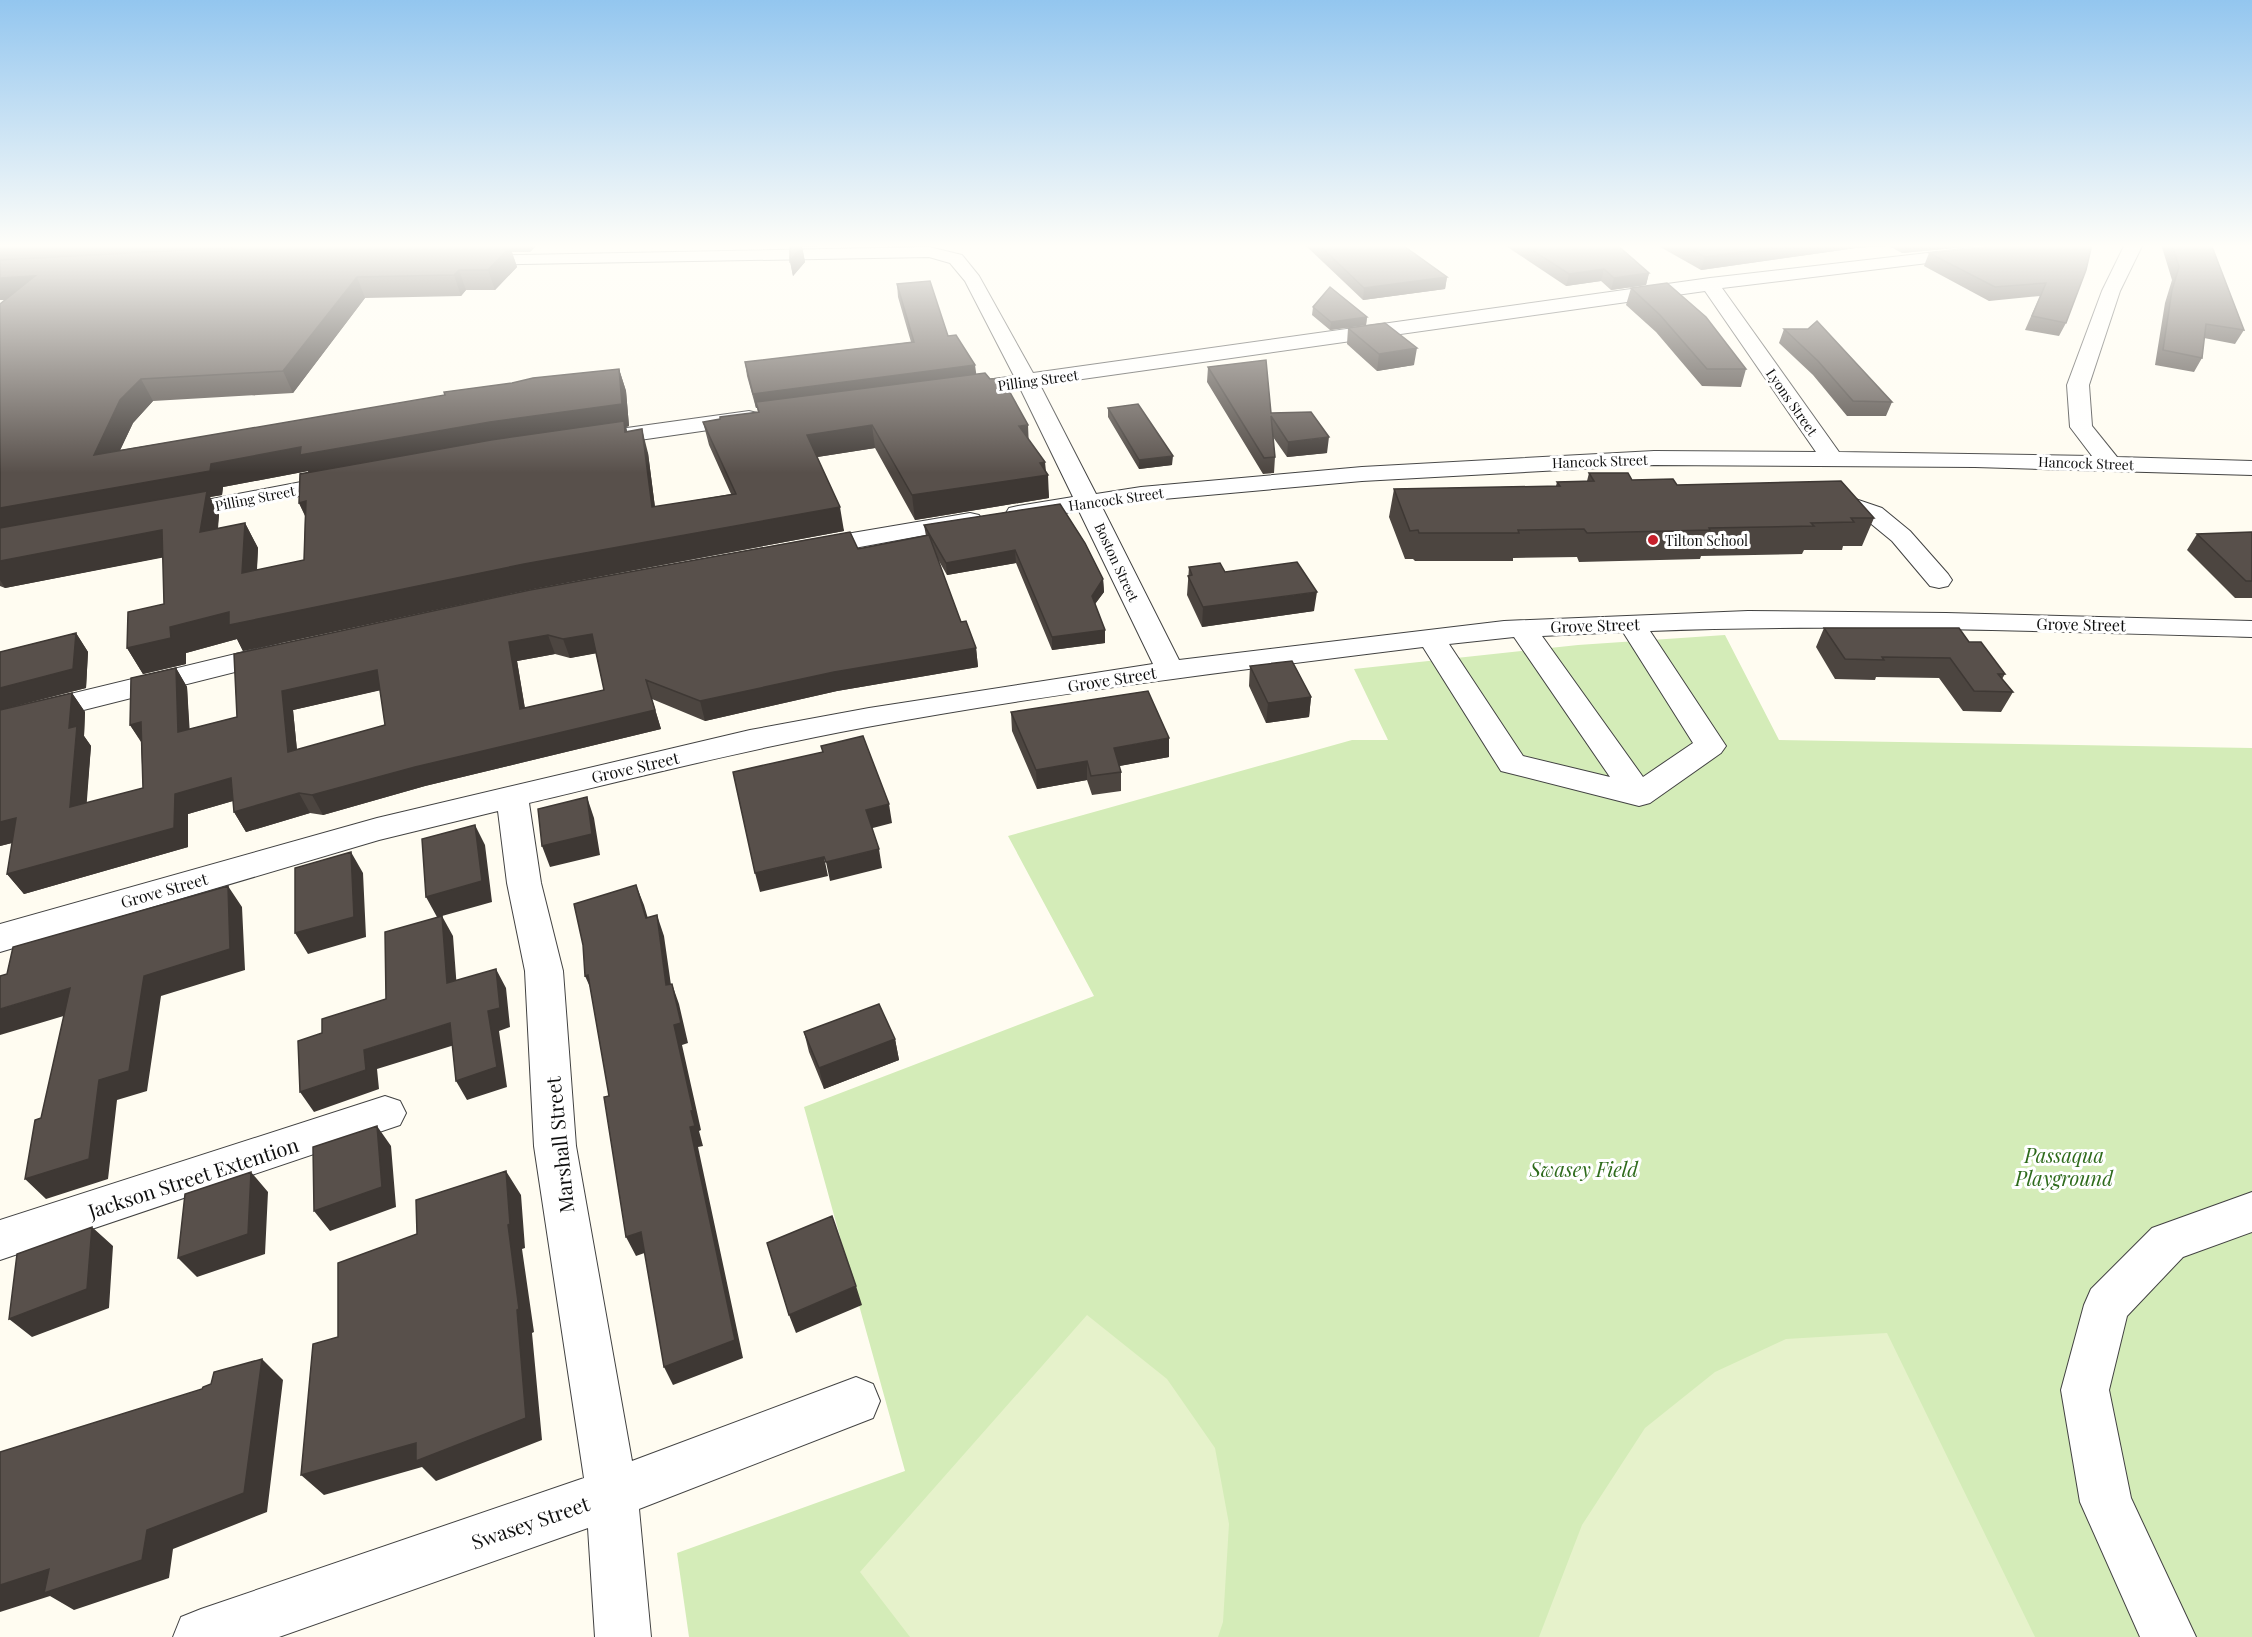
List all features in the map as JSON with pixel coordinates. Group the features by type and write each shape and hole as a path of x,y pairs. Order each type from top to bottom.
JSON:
{"street":[{"name":"Boston Street","path":"994,320 1089,502 1126,584 1170,670"},
{"name":"Pilling Street","path":"945,392 1449,320"},
{"name":"Lyons Street","path":"1735,320 1833,460"},
{"path":"2101,320 2078,385 2081,426 2110,464"},
{"path":"580,442 772,414"},
{"name":"Hancock Street","path":"787,553 916,528 1141,494 1362,474 1547,463 1654,458 1795,475 1833,460 1976,460 2252,468"},
{"path":"1547,463 1564,489"},
{"path":"1795,475 1872,513 1901,536 1939,580"},
{"name":"Pilling Street","path":"146,519 362,478"},
{"name":"Grove Street","path":"0,938 377,830 750,740 869,717 1170,670 1522,628 1771,619 2252,629"},
{"path":"1431,638 1512,764 1639,795 1710,746 1631,624"},
{"path":"1522,628 1639,795"},
{"path":"0,721 294,649"},
{"name":"Marshall Street","path":"512,796 524,883 544,971 555,1146 612,1494 622,1637"},
{"name":"Jackson Street Extention","path":"0,1240 385,1113"},
{"path":"2168,1637 2106,1502 2085,1390 2107,1305 2168,1242 2252,1212"},
{"name":"Swasey Street","path":"201,1637 612,1494 856,1401"}],"green space":[{"name":"Swasey Field","path":"1725,635 1779,740 2252,748 2252,1637 689,1637 677,1553 905,1471 804,1107 1094,996 1008,836 1352,740 1388,740 1354,669 1578,645"},
{"path":"1087,1315 1167,1379 1215,1448 1229,1524 1223,1622 1218,1637 910,1637 860,1572"},
{"path":"1887,1333 2035,1637 1539,1637 1582,1525 1645,1428 1715,1372 1786,1339"}],"building":[{"path":"0,320 323,320 283,371 141,379 120,400 94,455 445,395 444,392 533,378 619,369 622,404 490,422 300,455 301,447 211,464 210,471 0,508"},
{"path":"908,320 943,320 948,336 956,335 975,365 753,394 745,362 914,342"},
{"path":"1665,320 1709,320 1746,369 1707,369"},
{"path":"2167,320 2240,320 2244,330 2206,324 2202,358 2163,350"},
{"path":"1817,321 1892,402 1853,401 1818,361 1784,329 1808,329"},
{"path":"1385,323 1417,348 1379,354 1348,328"},
{"path":"1266,360 1271,413 1311,412 1329,437 1288,442 1271,416 1275,457 1264,458 1208,367"},
{"path":"985,373 990,379 1002,378 1028,425 1019,426 1045,462 1040,463 1048,475 912,495 872,425 807,435 840,507 524,564 229,625 229,612 170,627 171,638 127,648 128,612 164,604 162,530 0,561 0,528 207,491 200,532 245,523 242,573 304,560 306,501 299,503 300,474 491,440 624,421 625,432 642,429 652,507 736,494 703,422 720,419 720,417 759,412 756,402"},
{"path":"1138,404 1173,456 1139,460 1108,408"},
{"path":"1589,473 1628,473 1632,480 1673,479 1677,485 1841,481 1874,518 1851,518 1854,522 1811,523 1814,526 1709,528 1710,530 1587,533 1584,529 1518,530 1519,533 1419,533 1418,530 1410,531 1394,489 1560,486 1557,482 1594,481"},
{"path":"1060,504 1085,543 1103,579 1092,596 1105,630 1052,637 1015,550 946,563 924,525"},
{"path":"850,532 858,549 929,535 961,622 966,621 976,648 834,672 700,701 646,680 655,710 415,767 312,795 299,793 234,812 231,778 175,794 174,828 7,874 16,818 0,822 0,710 72,693 69,728 77,726 70,807 143,788 141,722 130,725 131,678 176,668 178,732 237,717 234,654 530,590","holes":["592,634 604,690 520,709 509,642 548,635 563,639","377,670 385,725 288,752 282,691"]},
{"path":"2252,532 2252,581 2246,581 2197,534"},
{"path":"1297,562 1317,592 1203,607 1188,576 1192,575 1189,567 1220,563 1225,572"},
{"path":"1824,628 1959,628 1969,642 1981,642 2005,674 1998,674 2013,692 1974,691 1950,658 1845,659"},
{"path":"76,633 73,669 0,688 0,652"},
{"path":"1292,661 1311,697 1268,703 1250,666"},
{"path":"1148,691 1169,738 1114,748 1121,772 1091,776 1087,761 1036,770 1011,712"},
{"path":"863,736 889,804 866,810 879,849 826,862 824,857 755,873 733,772 823,752 821,746"},
{"path":"587,797 592,834 542,846 538,809"},
{"path":"475,825 482,881 426,897 422,839"},
{"path":"351,852 354,917 295,933 295,868"},
{"path":"636,885 646,918 657,915 666,985 672,984 681,1023 674,1025 693,1110 691,1111 695,1126 690,1127 735,1340 664,1367 641,1232 626,1237 604,1097 609,1096 588,975 585,976 583,945 574,904"},
{"path":"228,886 230,949 144,976 129,1071 99,1080 89,1159 25,1179 35,1120 41,1118 70,988 0,1009 0,976 7,974 13,947"},
{"path":"442,916 447,983 496,969 500,1008 488,1011 497,1067 456,1081 450,1023 364,1050 366,1070 300,1092 298,1041 322,1033 322,1019 386,999 385,932"},
{"path":"879,1004 895,1039 819,1068 804,1032"},
{"path":"377,1126 382,1187 314,1211 313,1147"},
{"path":"506,1171 510,1224 508,1225 519,1309 517,1310 526,1418 416,1461 416,1443 301,1475 313,1344 338,1337 338,1263 417,1234 416,1200"},
{"path":"251,1172 248,1234 178,1258 185,1194"},
{"path":"832,1216 856,1286 789,1315 767,1243"},
{"path":"92,1227 87,1289 9,1319 17,1254"},
{"path":"262,1359 244,1493 147,1530 142,1560 44,1593 49,1569 0,1585 0,1452 202,1389 211,1384 214,1372"}],"place":[{"name":"Tilton School","path":"1653,540"}],"park label":[{"name":"Passaqua Playground","path":"2064,1166"}]}
